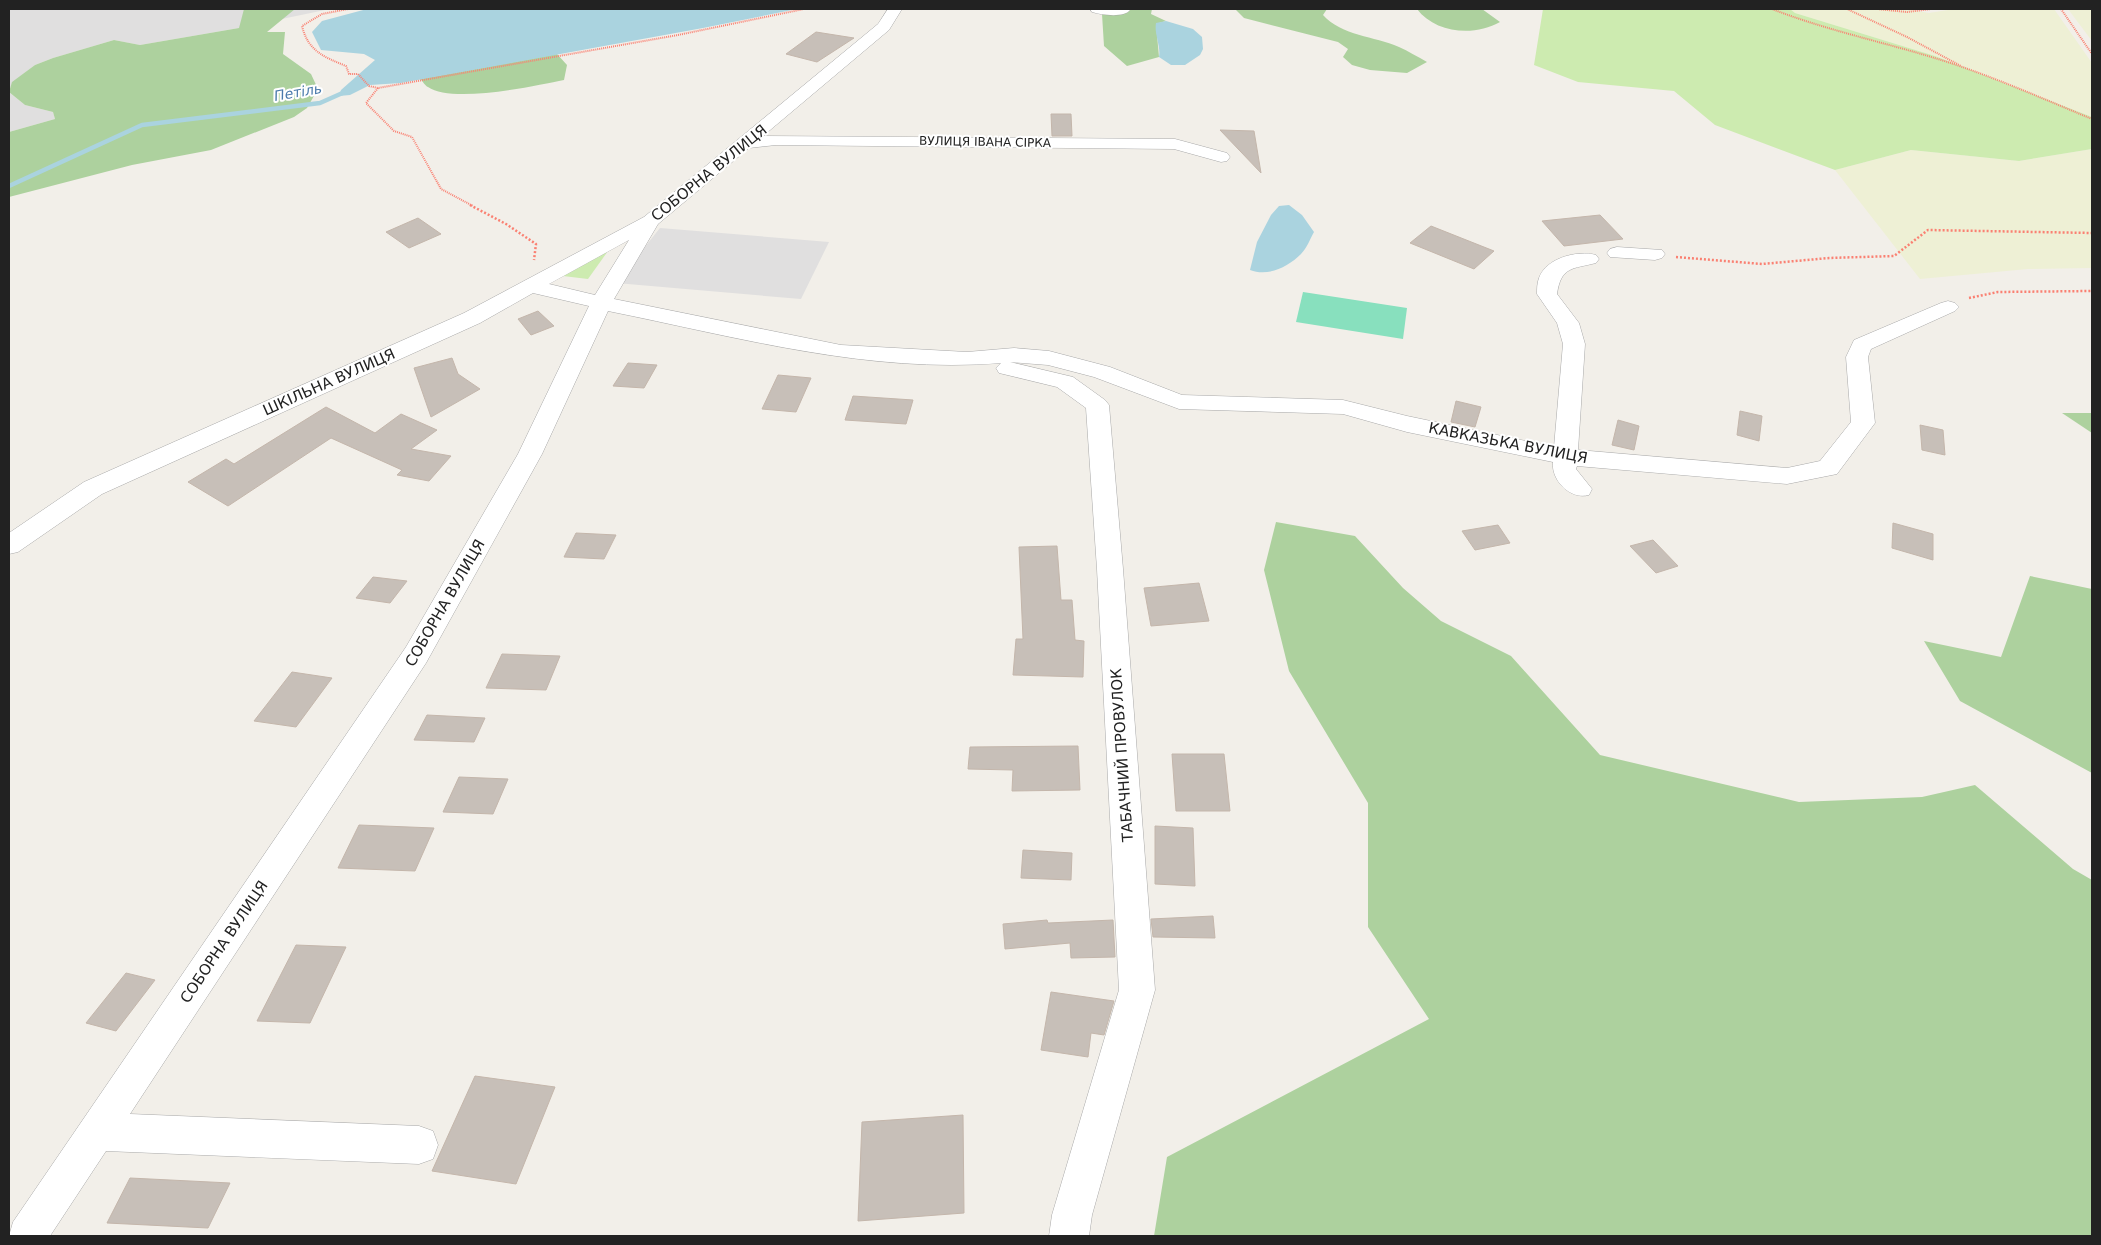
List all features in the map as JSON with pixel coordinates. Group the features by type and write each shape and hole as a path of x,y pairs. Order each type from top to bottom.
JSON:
{"street":[{"name":"СОБОРНА ВУЛИЦЯ","path":"27,1236 416,655 530,454 601,303 650,221 884,28 895,9"},
{"path":"1097,9 1123,10"},
{"name":"ВУЛИЦЯ ІВАНА СІРКА","path":"746,143 776,140 1175,144 1221,156"},
{"name":"ШКІЛЬНА ВУЛИЦЯ","path":"9,545 93,488 472,318 650,221"},
{"path":"1617,252 1655,254"},
{"path":"1580,489 1564,471 1574,344 1568,323 1547,294 1549,278 1564,263 1589,259"},
{"path":"539,281 601,303 841,352 967,359"},
{"name":"КАВКАЗЬКА ВУЛИЦЯ","path":"967,359 1014,355 1049,358 1095,369 1179,402 1343,407 1408,424 1565,457 1787,476 1828,468 1863,422 1857,366 1857,357 1862,345 1948,307"},
{"name":"ТАБАЧНИЙ ПРОВУЛОК","path":"967,359 1065,382 1097,405 1110,569 1137,990 1072,1215 1069,1236"},
{"path":"97,1132 419,1144"}],"path":[{"path":"348,9 322,14 302,26 304,38 317,55 346,66 349,74 358,74 369,86 378,88 678,35 804,9"},
{"path":"1772,9 1803,21 1859,35 1968,69 2092,118"},
{"path":"1847,9 1907,37 1968,69"},
{"path":"1877,9 1907,12 1931,9"},
{"path":"2061,9 2092,54"},
{"path":"378,88 366,103 394,131 412,138 441,189 506,224 536,244 532,268 539,281"},
{"path":"1655,254 1694,260 1762,264 1829,258 1894,256 1928,230 2092,233"},
{"path":"1948,307 1966,298 1998,292 2092,291"}],"shaded area":[{"path":"9,9 330,9 239,28 140,45 114,40 35,65 13,82 9,91"},
{"path":"9,92 25,105 53,112 55,119 9,132"},
{"path":"660,228 829,242 801,299 616,283"}],"green space":[{"path":"244,9 295,9 267,32 285,32 283,54 311,74 318,89 307,108 294,117 211,150 132,165 9,197 9,132 55,119 53,112 25,105 9,92 12,82 35,65 114,40 140,45 239,28"},
{"path":"1128,9 1152,9 1151,14 1166,21 1156,24 1159,57 1127,66 1104,46 1102,14 1126,12"},
{"path":"1175,9 1327,9 1323,15 1339,27 1359,35 1389,43 1427,62 1407,73 1370,70 1352,65 1343,57 1348,49 1338,42 1244,18 1236,10"},
{"path":"1417,9 1482,9 1500,22 1479,30 1456,30 1444,28 1434,23"},
{"path":"1543,9 1790,9 1795,13 1935,56 2092,117 2092,149 2019,161 1911,150 1835,170 1715,125 1674,91 1578,82 1534,65"},
{"path":"1790,9 1906,9 1929,13 1954,9 2054,9 2092,63 2092,117 1935,56 1795,13"},
{"path":"2068,9 2092,9 2092,41"},
{"path":"557,54 567,65 564,80 533,86 494,92 455,94 440,92 428,87 420,79"},
{"path":"2092,149 2092,268 2028,269 1920,279 1835,170 1911,150 2019,161"},
{"path":"608,251 588,279 563,276"},
{"path":"1303,292 1407,308 1403,339 1296,322"},
{"path":"2062,413 2092,413 2092,433"},
{"path":"1276,522 1355,536 1403,588 1441,621 1511,656 1600,755 1799,802 1922,797 1975,785 2073,869 2092,880 2092,1236 1154,1236 1167,1157 1429,1019 1368,927 1368,803 1289,671 1264,570"},
{"path":"2030,576 2092,589 2092,773 1960,701 1924,641 2001,657"}],"water":[{"path":"367,9 797,9 401,83 370,85 350,95 339,96 341,90 375,60 364,54 321,50 312,32 322,21"},
{"path":"1166,21 1193,29 1202,37 1203,49 1200,55 1185,65 1171,65 1159,57 1156,23"},
{"path":"1289,205 1302,215 1314,232 1307,246 1296,259 1277,270 1257,272 1250,270 1257,242 1271,215 1279,206"}],"building":[{"path":"816,32 854,38 817,62 786,54"},
{"path":"1051,114 1071,114 1072,136 1052,136"},
{"path":"1220,130 1254,131 1261,173"},
{"path":"1600,215 1623,239 1564,246 1542,221"},
{"path":"418,218 441,234 409,248 386,232"},
{"path":"1431,226 1494,251 1474,269 1410,243"},
{"path":"538,311 554,326 531,335 518,319"},
{"path":"452,358 458,374 480,389 431,417 414,368"},
{"path":"628,363 657,365 644,388 613,386"},
{"path":"778,375 811,378 796,412 762,409"},
{"path":"853,396 913,400 906,424 845,420"},
{"path":"1456,401 1481,407 1475,427 1451,422"},
{"path":"326,407 375,433 401,414 437,430 411,449 451,456 429,481 397,475 402,470 331,438 228,506 188,482 226,459 234,464"},
{"path":"1740,411 1762,416 1759,441 1737,435"},
{"path":"1618,420 1639,426 1634,450 1612,445"},
{"path":"1920,425 1943,430 1945,455 1922,450"},
{"path":"1893,523 1933,534 1933,560 1892,548"},
{"path":"1498,525 1510,543 1475,550 1462,531"},
{"path":"576,533 616,535 604,559 564,557"},
{"path":"1653,540 1678,566 1656,573 1630,546"},
{"path":"1057,546 1061,600 1072,600 1075,640 1084,641 1083,677 1013,675 1016,639 1023,639 1019,547"},
{"path":"373,577 407,581 390,603 356,598"},
{"path":"1199,583 1209,621 1151,626 1144,588"},
{"path":"502,654 560,656 546,690 486,688"},
{"path":"292,672 332,678 296,727 254,721"},
{"path":"427,715 485,718 474,742 414,740"},
{"path":"1078,746 1080,790 1012,791 1013,770 968,769 970,747"},
{"path":"1172,754 1224,754 1230,811 1176,811"},
{"path":"459,777 508,779 493,814 443,812"},
{"path":"359,825 434,828 415,871 338,868"},
{"path":"1155,826 1193,828 1195,886 1155,884"},
{"path":"1023,850 1072,853 1071,880 1021,878"},
{"path":"1213,916 1215,938 1153,937 1151,919"},
{"path":"1047,920 1048,923 1113,920 1115,957 1071,958 1070,943 1005,949 1003,924"},
{"path":"296,945 346,947 310,1023 257,1021"},
{"path":"126,973 155,980 116,1031 86,1023"},
{"path":"1051,992 1114,1001 1104,1035 1091,1033 1088,1057 1041,1050"},
{"path":"475,1076 555,1087 516,1184 432,1171"},
{"path":"963,1115 964,1213 858,1221 862,1122"},
{"path":"130,1178 230,1183 208,1228 107,1223"}],"waterway":[{"name":"Петіль","path":"9,186 142,125 320,103 347,91"}]}
